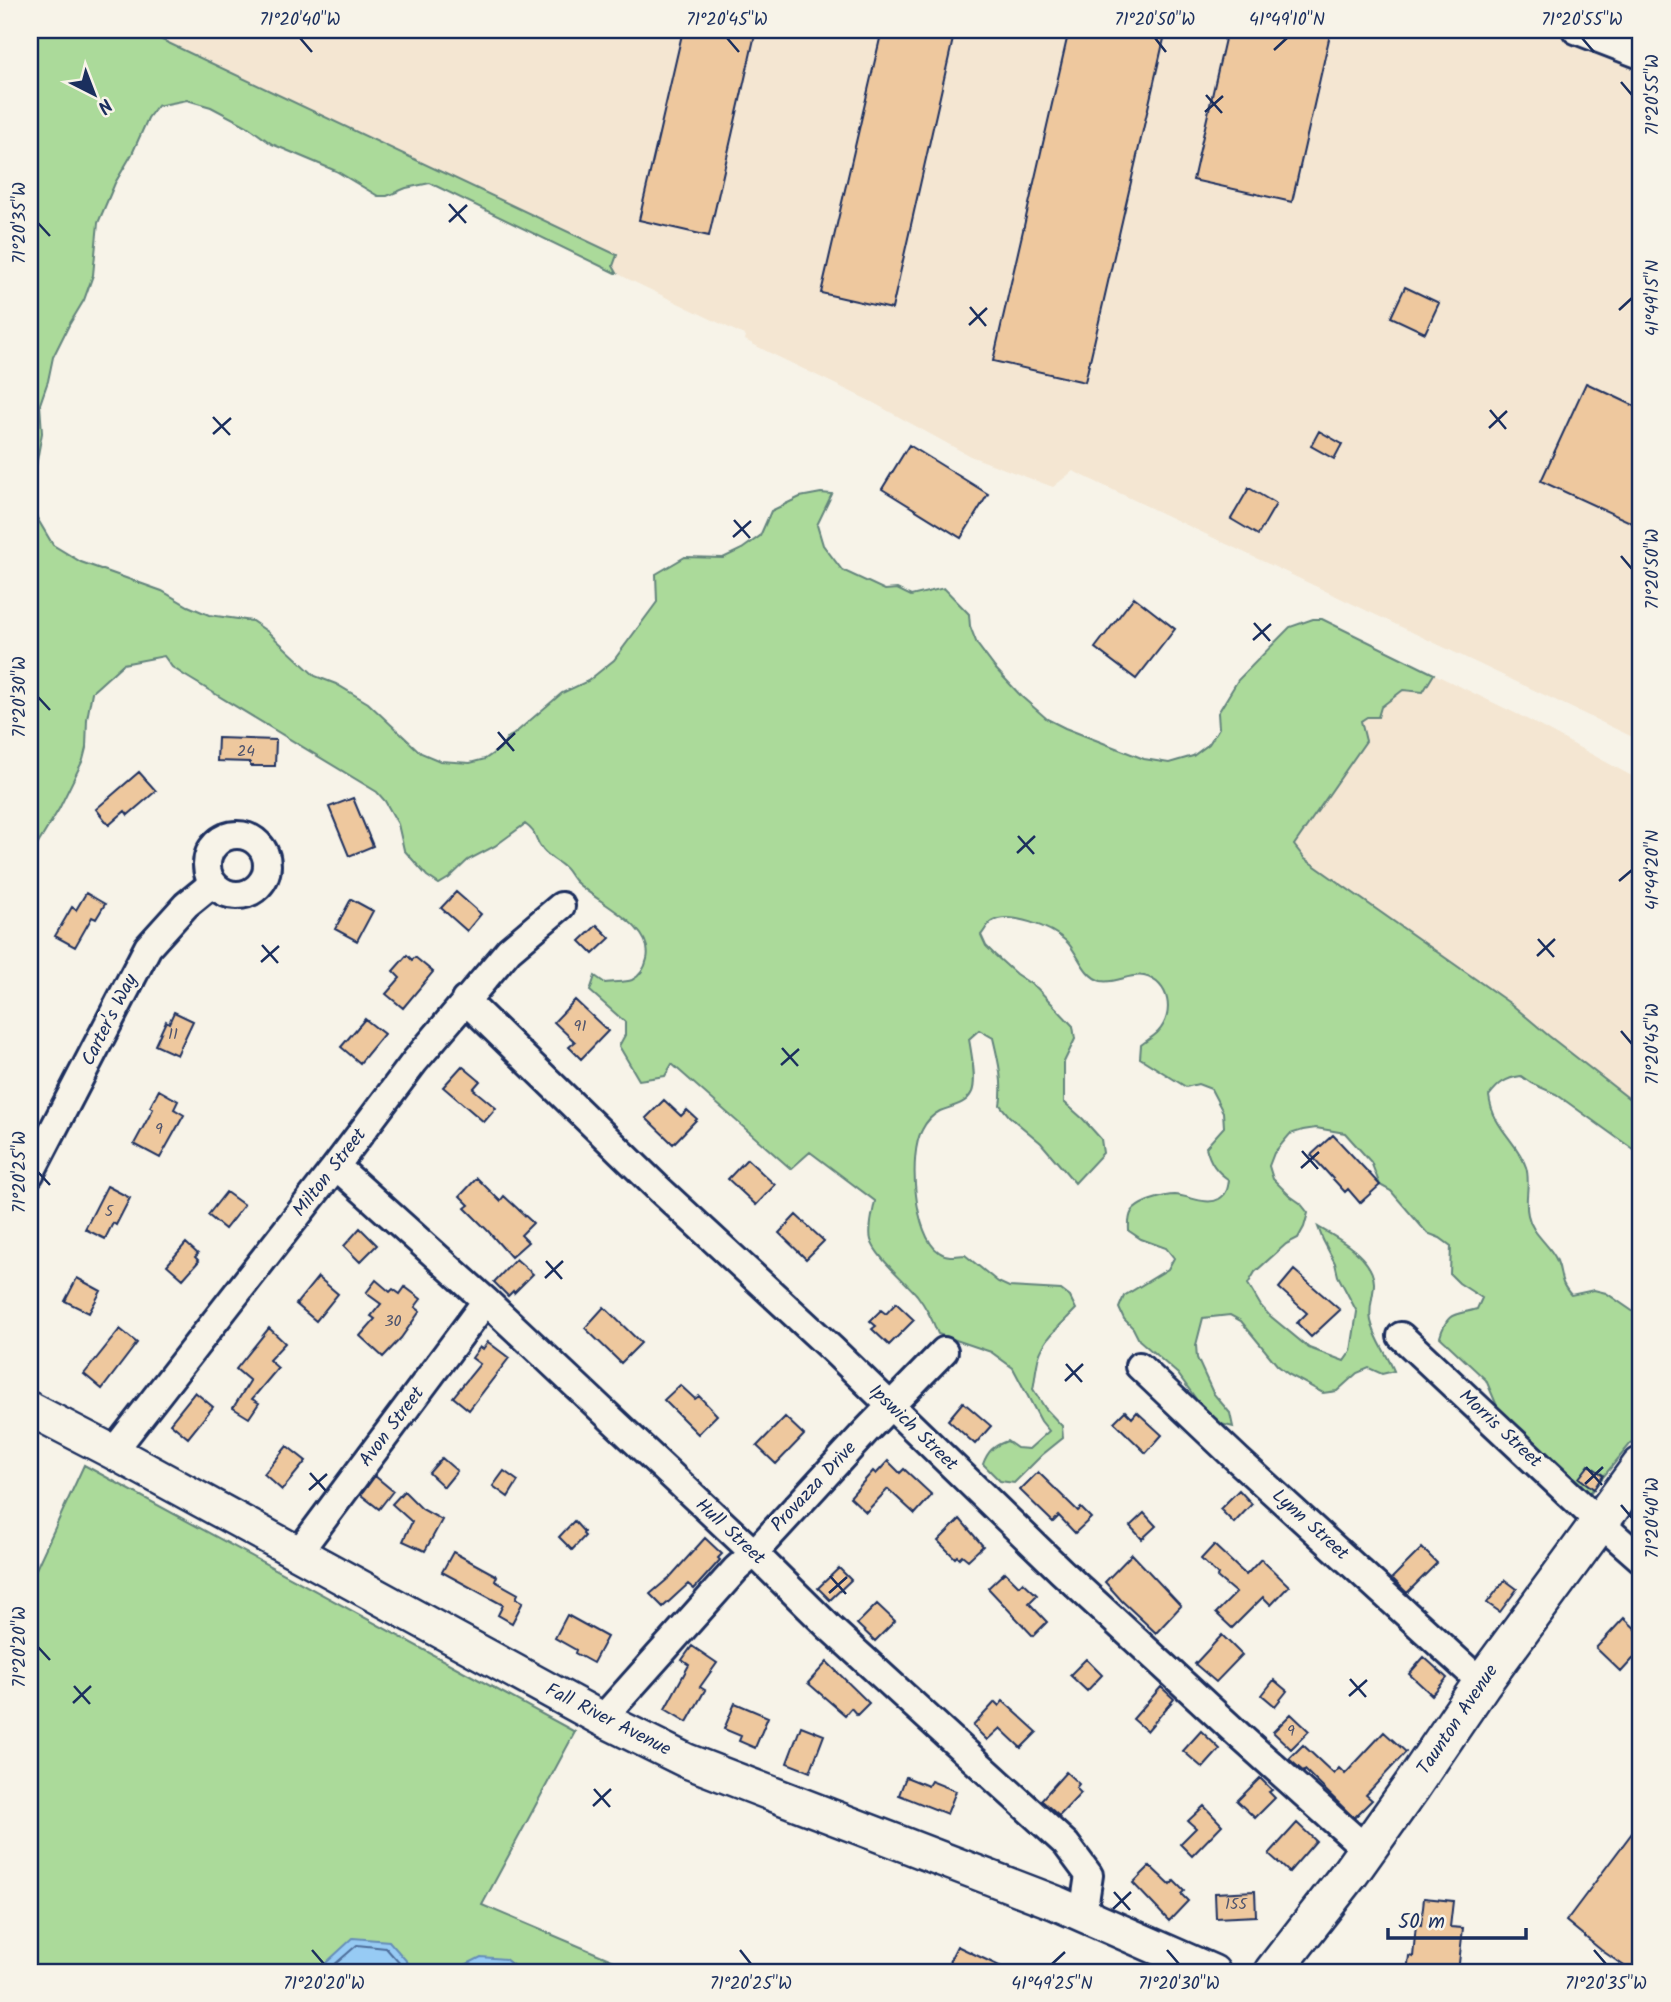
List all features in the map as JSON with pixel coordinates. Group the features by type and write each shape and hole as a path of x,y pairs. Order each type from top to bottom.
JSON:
{"highway":[{"name":"Taunton Avenue","path":"1273,1972 1412,1786 1482,1683 1641,1466"}],"main road":[{"name":"Fall River Avenue","path":"30,1409 603,1719 687,1761 1083,1915 1213,1972"}],"street":[{"path":"1576,30 1641,55"},
{"name":"Carter's Way","path":"30,1174 148,947 187,905 213,883"},
{"name":"Milton Street","path":"113,1452 465,1000 509,950 561,906"},
{"name":"Ipswich Street","path":"465,1000 659,1189 833,1350 1071,1580 1366,1849"},
{"name":"Hull Street","path":"336,1166 485,1301 754,1553 830,1628 1066,1844 1089,1875 1083,1915"},
{"name":"Avon Street","path":"298,1553 485,1301"},
{"name":"Morris Street","path":"1401,1336 1641,1559"},
{"name":"Provazza Drive","path":"603,1719 736,1569 944,1351"},
{"name":"Lynn Street","path":"1139,1366 1482,1683"}],"shaded area":[{"path":"141,30 1641,30 1641,741 1073,471 1053,487 970,456 870,401 745,340 746,336 617,273 612,266 617,256"},
{"path":"1434,674 1521,716 1641,781 1641,1108 1511,1004 1305,859 1294,845 1361,721 1403,690 1423,692"}],"green space":[{"path":"30,30 141,30 617,255 613,266 617,273 430,183 406,188 387,196 378,196 336,171 272,144 247,126 211,107 187,100 157,106 148,118 115,183 98,223 93,275 84,300 53,357 40,404 42,433 30,499"},
{"path":"821,493 832,494 817,525 823,545 842,570 885,590 897,589 911,596 944,588 969,614 970,626 977,644 995,668 1047,719 1144,759 1169,763 1193,756 1209,744 1219,728 1218,713 1238,680 1290,627 1313,619 1322,619 1434,674 1423,692 1403,690 1381,707 1378,717 1367,717 1361,721 1366,741 1294,845 1305,859 1511,1004 1641,1108 1641,1155 1556,1094 1521,1076 1502,1082 1489,1096 1495,1117 1526,1167 1530,1222 1554,1255 1567,1290 1571,1295 1594,1290 1606,1293 1641,1317 1641,1431 1590,1493 1522,1429 1500,1413 1486,1380 1440,1337 1449,1318 1477,1309 1482,1298 1450,1274 1451,1246 1427,1233 1391,1191 1380,1185 1371,1162 1345,1133 1316,1128 1290,1134 1274,1153 1269,1166 1273,1179 1308,1213 1304,1227 1298,1238 1286,1244 1255,1272 1248,1284 1269,1315 1309,1348 1344,1361 1351,1351 1357,1312 1338,1276 1335,1263 1318,1227 1335,1237 1361,1257 1372,1274 1374,1283 1371,1321 1394,1371 1382,1374 1369,1368 1357,1373 1337,1391 1323,1393 1277,1365 1241,1321 1230,1315 1203,1318 1196,1345 1197,1358 1213,1393 1230,1413 1233,1427 1209,1417 1178,1374 1139,1340 1119,1308 1124,1296 1168,1269 1174,1258 1166,1248 1141,1239 1129,1231 1130,1215 1134,1209 1148,1201 1171,1195 1214,1201 1227,1191 1229,1180 1214,1166 1206,1147 1224,1127 1223,1112 1211,1089 1198,1084 1186,1087 1140,1058 1141,1045 1158,1032 1167,1016 1167,1000 1160,985 1144,976 1101,981 1085,969 1070,946 1059,936 1030,922 1008,918 991,922 981,935 986,946 995,955 1037,988 1073,1026 1075,1039 1064,1062 1064,1102 1101,1139 1103,1153 1075,1183 1041,1143 1000,1105 1001,1080 993,1038 979,1030 969,1039 974,1073 972,1092 962,1102 932,1117 918,1141 915,1175 919,1213 924,1230 939,1252 952,1256 965,1255 998,1282 1009,1287 1061,1290 1070,1297 1076,1309 1042,1349 1033,1389 1045,1408 1062,1426 1063,1438 1014,1483 1000,1481 983,1464 992,1450 1007,1441 1017,1448 1029,1449 1049,1431 1013,1368 991,1352 938,1334 917,1295 884,1261 871,1240 875,1201 810,1152 791,1169 672,1064 665,1076 639,1080 619,1046 625,1035 625,1022 590,991 595,976 605,983 632,980 640,974 647,959 647,947 642,935 621,915 574,880 565,868 545,852 525,824 495,846 468,860 439,884 427,876 404,850 398,824 377,792 184,675 172,667 164,656 123,664 92,692 83,760 59,809 30,857 30,499 37,518 53,545 81,562 162,591 209,615 252,621 268,632 315,676 336,684 368,703 421,753 440,761 470,763 485,759 562,693 588,681 614,660 657,602 656,574 685,557 723,558 742,549 760,536 771,511 800,497"},
{"path":"84,1465 575,1732 482,1905 640,1972 521,1972 505,1959 463,1966 460,1972 408,1972 410,1965 318,1969 316,1972 30,1972 30,1582"}],"water":[{"path":"353,1938 389,1941 410,1965 408,1972 316,1972"},
{"path":"481,1957 505,1959 521,1972 460,1972 463,1966"}],"building":[{"path":"683,30 756,30 709,236 639,220"},
{"path":"882,30 955,30 892,309 821,293"},
{"path":"1069,30 1166,30 1085,382 993,361"},
{"path":"1227,30 1331,30 1292,202 1193,180"},
{"path":"1405,287 1439,303 1425,333 1391,317"},
{"path":"1586,383 1641,409 1641,527 1541,481"},
{"path":"1319,431 1342,444 1334,459 1311,446"},
{"path":"909,445 988,494 961,538 882,489"},
{"path":"1249,488 1276,504 1258,535 1231,519"},
{"path":"1134,597 1175,629 1136,679 1095,648"},
{"path":"218,738 276,740 275,766 250,766 250,762 217,761"},
{"path":"139,772 156,791 128,815 125,811 109,825 96,809"},
{"path":"353,798 373,846 349,856 329,807"},
{"path":"456,892 481,914 467,931 441,908"},
{"path":"86,893 105,904 96,919 92,917 75,947 55,936 72,907 76,910"},
{"path":"351,899 373,911 357,941 335,929"},
{"path":"597,925 610,938 593,954 580,941"},
{"path":"407,955 412,960 415,957 433,972 403,1008 386,994 400,978 393,971"},
{"path":"575,1000 608,1031 581,1059 569,1047 575,1042 554,1022"},
{"path":"174,1012 193,1021 177,1055 155,1045 166,1021 169,1023"},
{"path":"365,1019 384,1034 360,1063 341,1047"},
{"path":"462,1066 480,1081 473,1089 496,1108 484,1122 443,1087"},
{"path":"159,1090 178,1101 174,1109 184,1115 160,1158 134,1144 153,1109 150,1107"},
{"path":"664,1100 681,1116 687,1110 697,1119 673,1144 646,1118"},
{"path":"1333,1135 1380,1185 1360,1203 1348,1189 1345,1192 1311,1155"},
{"path":"747,1159 775,1185 756,1205 728,1179"},
{"path":"477,1178 500,1201 504,1196 533,1223 521,1235 528,1242 511,1257 465,1208 469,1205 460,1196"},
{"path":"107,1186 130,1198 116,1225 113,1223 105,1239 85,1229"},
{"path":"226,1192 244,1205 225,1229 208,1215"},
{"path":"796,1215 824,1241 806,1259 779,1233"},
{"path":"360,1228 377,1245 360,1262 344,1246"},
{"path":"186,1243 198,1254 195,1257 199,1261 183,1279 167,1265"},
{"path":"516,1259 533,1274 508,1296 494,1282"},
{"path":"1294,1270 1340,1310 1311,1337 1297,1323 1307,1313 1279,1288"},
{"path":"318,1277 338,1294 316,1321 296,1304"},
{"path":"77,1278 101,1291 89,1313 65,1301"},
{"path":"376,1280 390,1292 393,1289 400,1294 405,1287 421,1299 415,1307 420,1311 401,1338 383,1357 360,1336 375,1319 371,1316 381,1304 366,1293"},
{"path":"896,1303 914,1320 889,1345 872,1329 876,1326 870,1321 881,1310 886,1314"},
{"path":"604,1307 641,1343 621,1363 585,1328"},
{"path":"269,1328 285,1343 269,1360 278,1368 252,1399 259,1403 249,1418 233,1408 250,1381 236,1369"},
{"path":"120,1329 137,1343 102,1389 84,1374"},
{"path":"488,1342 509,1358 469,1410 453,1397 480,1364 472,1358 480,1347 483,1349"},
{"path":"680,1385 695,1399 699,1396 717,1415 698,1434 664,1400"},
{"path":"195,1392 213,1407 188,1438 170,1423"},
{"path":"963,1402 991,1426 975,1444 948,1420"},
{"path":"1125,1411 1132,1418 1137,1412 1162,1435 1146,1453 1114,1422"},
{"path":"785,1417 804,1435 776,1464 757,1446"},
{"path":"287,1446 306,1461 282,1490 264,1474"},
{"path":"442,1458 457,1471 444,1487 429,1473"},
{"path":"888,1461 900,1473 904,1469 932,1495 915,1514 888,1489 866,1512 850,1497 873,1471 876,1474"},
{"path":"1589,1465 1603,1475 1594,1489 1579,1478"},
{"path":"504,1471 518,1481 508,1497 493,1486"},
{"path":"1038,1472 1078,1511 1081,1508 1091,1518 1075,1533 1059,1516 1053,1522 1020,1490"},
{"path":"375,1476 393,1491 379,1509 361,1495"},
{"path":"1239,1490 1252,1504 1234,1523 1220,1509"},
{"path":"404,1491 422,1509 442,1520 425,1551 403,1541 412,1522 392,1504"},
{"path":"1144,1513 1156,1526 1142,1539 1130,1526"},
{"path":"960,1519 983,1546 968,1560 962,1555 955,1558 938,1541"},
{"path":"574,1521 585,1536 572,1550 559,1537"},
{"path":"705,1538 722,1554 718,1558 720,1560 694,1589 688,1584 663,1607 650,1594 670,1577"},
{"path":"1214,1545 1246,1575 1261,1559 1289,1586 1271,1605 1263,1597 1232,1628 1216,1613 1236,1593 1201,1559"},
{"path":"1422,1548 1437,1563 1407,1593 1392,1578"},
{"path":"453,1552 497,1576 495,1581 518,1594 516,1598 523,1602 512,1623 498,1615 503,1605 442,1572"},
{"path":"1132,1554 1181,1606 1156,1633 1105,1582"},
{"path":"839,1568 851,1580 830,1600 818,1588"},
{"path":"1005,1572 1019,1586 1023,1582 1037,1595 1029,1603 1047,1622 1033,1636 988,1588"},
{"path":"1505,1580 1517,1589 1500,1612 1487,1603"},
{"path":"877,1604 895,1621 875,1641 857,1624"},
{"path":"567,1615 607,1637 593,1663 555,1638"},
{"path":"1624,1618 1641,1634 1641,1650 1621,1672 1596,1648"},
{"path":"1222,1635 1242,1655 1216,1682 1195,1664"},
{"path":"692,1646 717,1663 700,1687 705,1690 687,1722 665,1709 689,1665 682,1660"},
{"path":"1424,1657 1447,1678 1432,1695 1409,1674"},
{"path":"1086,1659 1102,1675 1087,1691 1070,1675"},
{"path":"827,1662 869,1703 857,1715 851,1708 845,1715 808,1683"},
{"path":"1274,1680 1287,1691 1275,1706 1262,1695"},
{"path":"1161,1687 1174,1699 1147,1731 1133,1719"},
{"path":"1003,1701 1037,1732 1021,1748 1000,1728 987,1740 973,1726 995,1702 999,1706"},
{"path":"735,1703 768,1717 755,1748 739,1741 741,1736 724,1729"},
{"path":"1291,1714 1309,1731 1291,1749 1273,1732"},
{"path":"801,1726 824,1735 810,1772 787,1763"},
{"path":"1201,1731 1220,1749 1203,1768 1183,1751"},
{"path":"1384,1732 1406,1752 1366,1795 1372,1800 1354,1818 1305,1770 1304,1772 1289,1759 1303,1745 1334,1774 1339,1768 1345,1774"},
{"path":"1066,1772 1079,1784 1076,1788 1081,1793 1059,1816 1041,1800"},
{"path":"906,1777 928,1786 931,1781 956,1791 947,1814 899,1795"},
{"path":"1260,1778 1272,1790 1269,1792 1275,1798 1255,1818 1237,1801"},
{"path":"1204,1806 1222,1825 1192,1856 1180,1844 1196,1828 1188,1821"},
{"path":"1641,1821 1641,1972 1633,1972 1566,1921"},
{"path":"1297,1823 1316,1841 1289,1872 1269,1854"},
{"path":"1150,1866 1170,1885 1174,1881 1184,1891 1181,1894 1188,1901 1169,1921 1133,1883"},
{"path":"1255,1891 1256,1916 1216,1918 1215,1893"},
{"path":"1424,1898 1453,1901 1450,1927 1463,1928 1458,1972 1407,1972 1409,1956 1413,1957 1416,1924 1421,1925"},
{"path":"957,1946 1012,1972 944,1972"}]}
